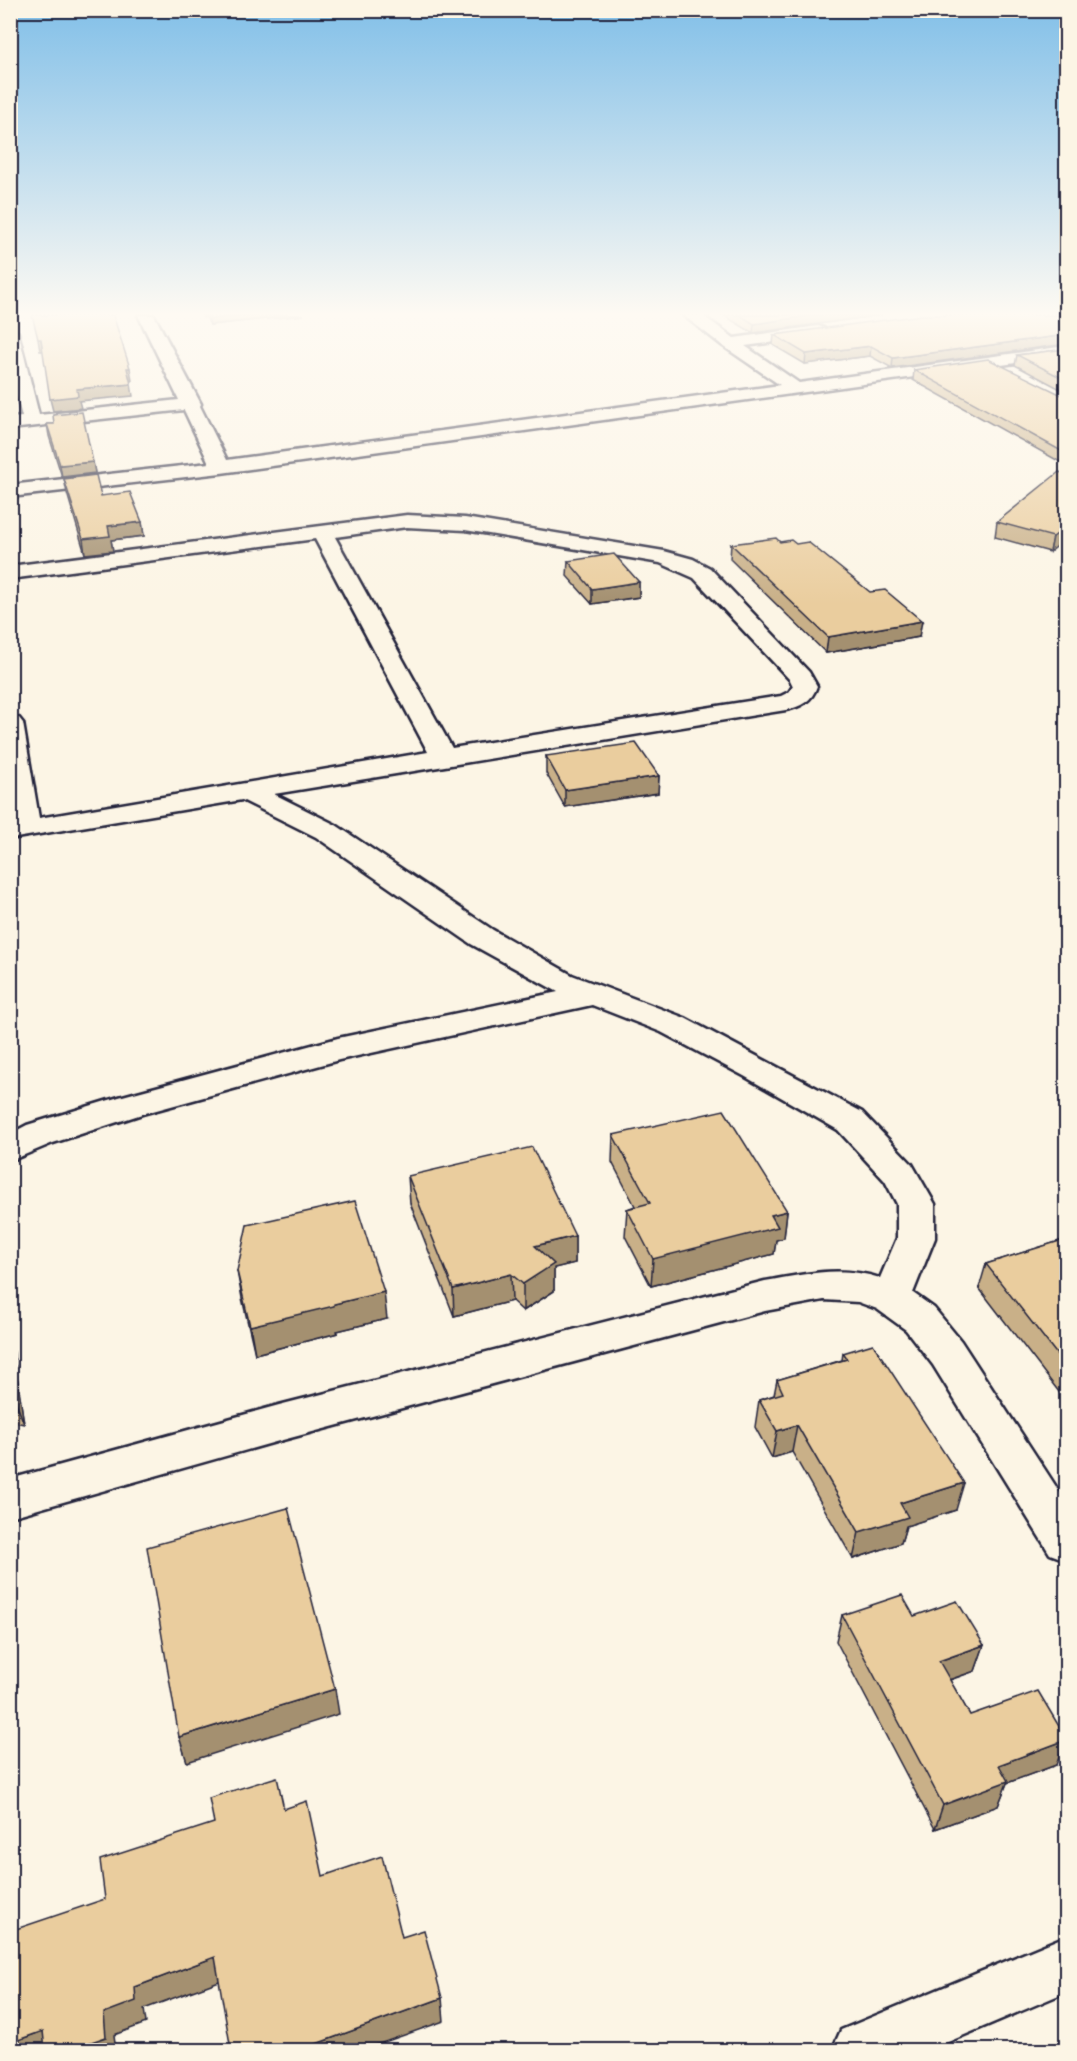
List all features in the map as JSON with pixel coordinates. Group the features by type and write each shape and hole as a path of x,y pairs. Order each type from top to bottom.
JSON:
{"street":[{"path":"28,411 32,422"},
{"path":"10,424 128,411"},
{"path":"195,411 221,467"},
{"path":"10,491 221,467 627,411"},
{"path":"10,573 321,531 407,521 435,521 664,557 685,564 702,573 800,677 805,686 803,693 797,699 786,703 19,830 10,723"},
{"path":"321,531 444,758"},
{"path":"248,792 326,831 482,938 561,982 673,1025 850,1121 898,1173 916,1204 916,1238 891,1298"},
{"path":"10,1149 40,1134 131,1105 338,1049 593,995"},
{"path":"10,1498 279,1424 765,1296 824,1286 860,1287 891,1298 920,1319 947,1353 1066,1540"},
{"path":"861,2050 1066,1964"}],"building":[{"path":"989,411 1066,411 1065,453"},
{"path":"82,412 93,462 60,465 47,424 54,424 53,415"},
{"path":"1059,472 1066,474 1066,527 1053,537 997,522"},
{"path":"96,475 101,496 130,492 142,522 108,526 110,536 83,539 64,479"},
{"path":"776,538 780,542 791,540 796,544 808,542 870,592 885,590 922,621 828,637 731,544"},
{"path":"614,554 639,582 592,589 568,561"},
{"path":"636,743 659,776 565,790 546,756"},
{"path":"724,1110 787,1211 771,1215 778,1227 653,1259 627,1209 650,1203 613,1135"},
{"path":"532,1147 575,1236 535,1246 554,1264 523,1284 511,1274 453,1289 408,1176"},
{"path":"355,1201 384,1292 250,1326 237,1271 247,1225"},
{"path":"1066,1239 1066,1366 986,1264"},
{"path":"873,1344 964,1483 900,1503 908,1517 859,1532 797,1425 777,1431 759,1400 783,1393 777,1380 847,1359 843,1353"},
{"path":"10,1367 14,1397 10,1396"},
{"path":"288,1508 335,1689 179,1737 147,1547"},
{"path":"902,1595 914,1616 957,1601 984,1645 939,1661 970,1715 1038,1691 1066,1740 999,1765 1008,1781 943,1805 842,1615"},
{"path":"277,1777 284,1809 307,1801 323,1876 382,1856 402,1937 424,1930 442,1998 305,2048 306,2050 231,2050 215,1957 135,1987 136,2001 104,2013 106,2037 68,2050 45,2050 43,2031 10,2043 10,1931 105,1899 100,1860 214,1823 209,1798"}]}
